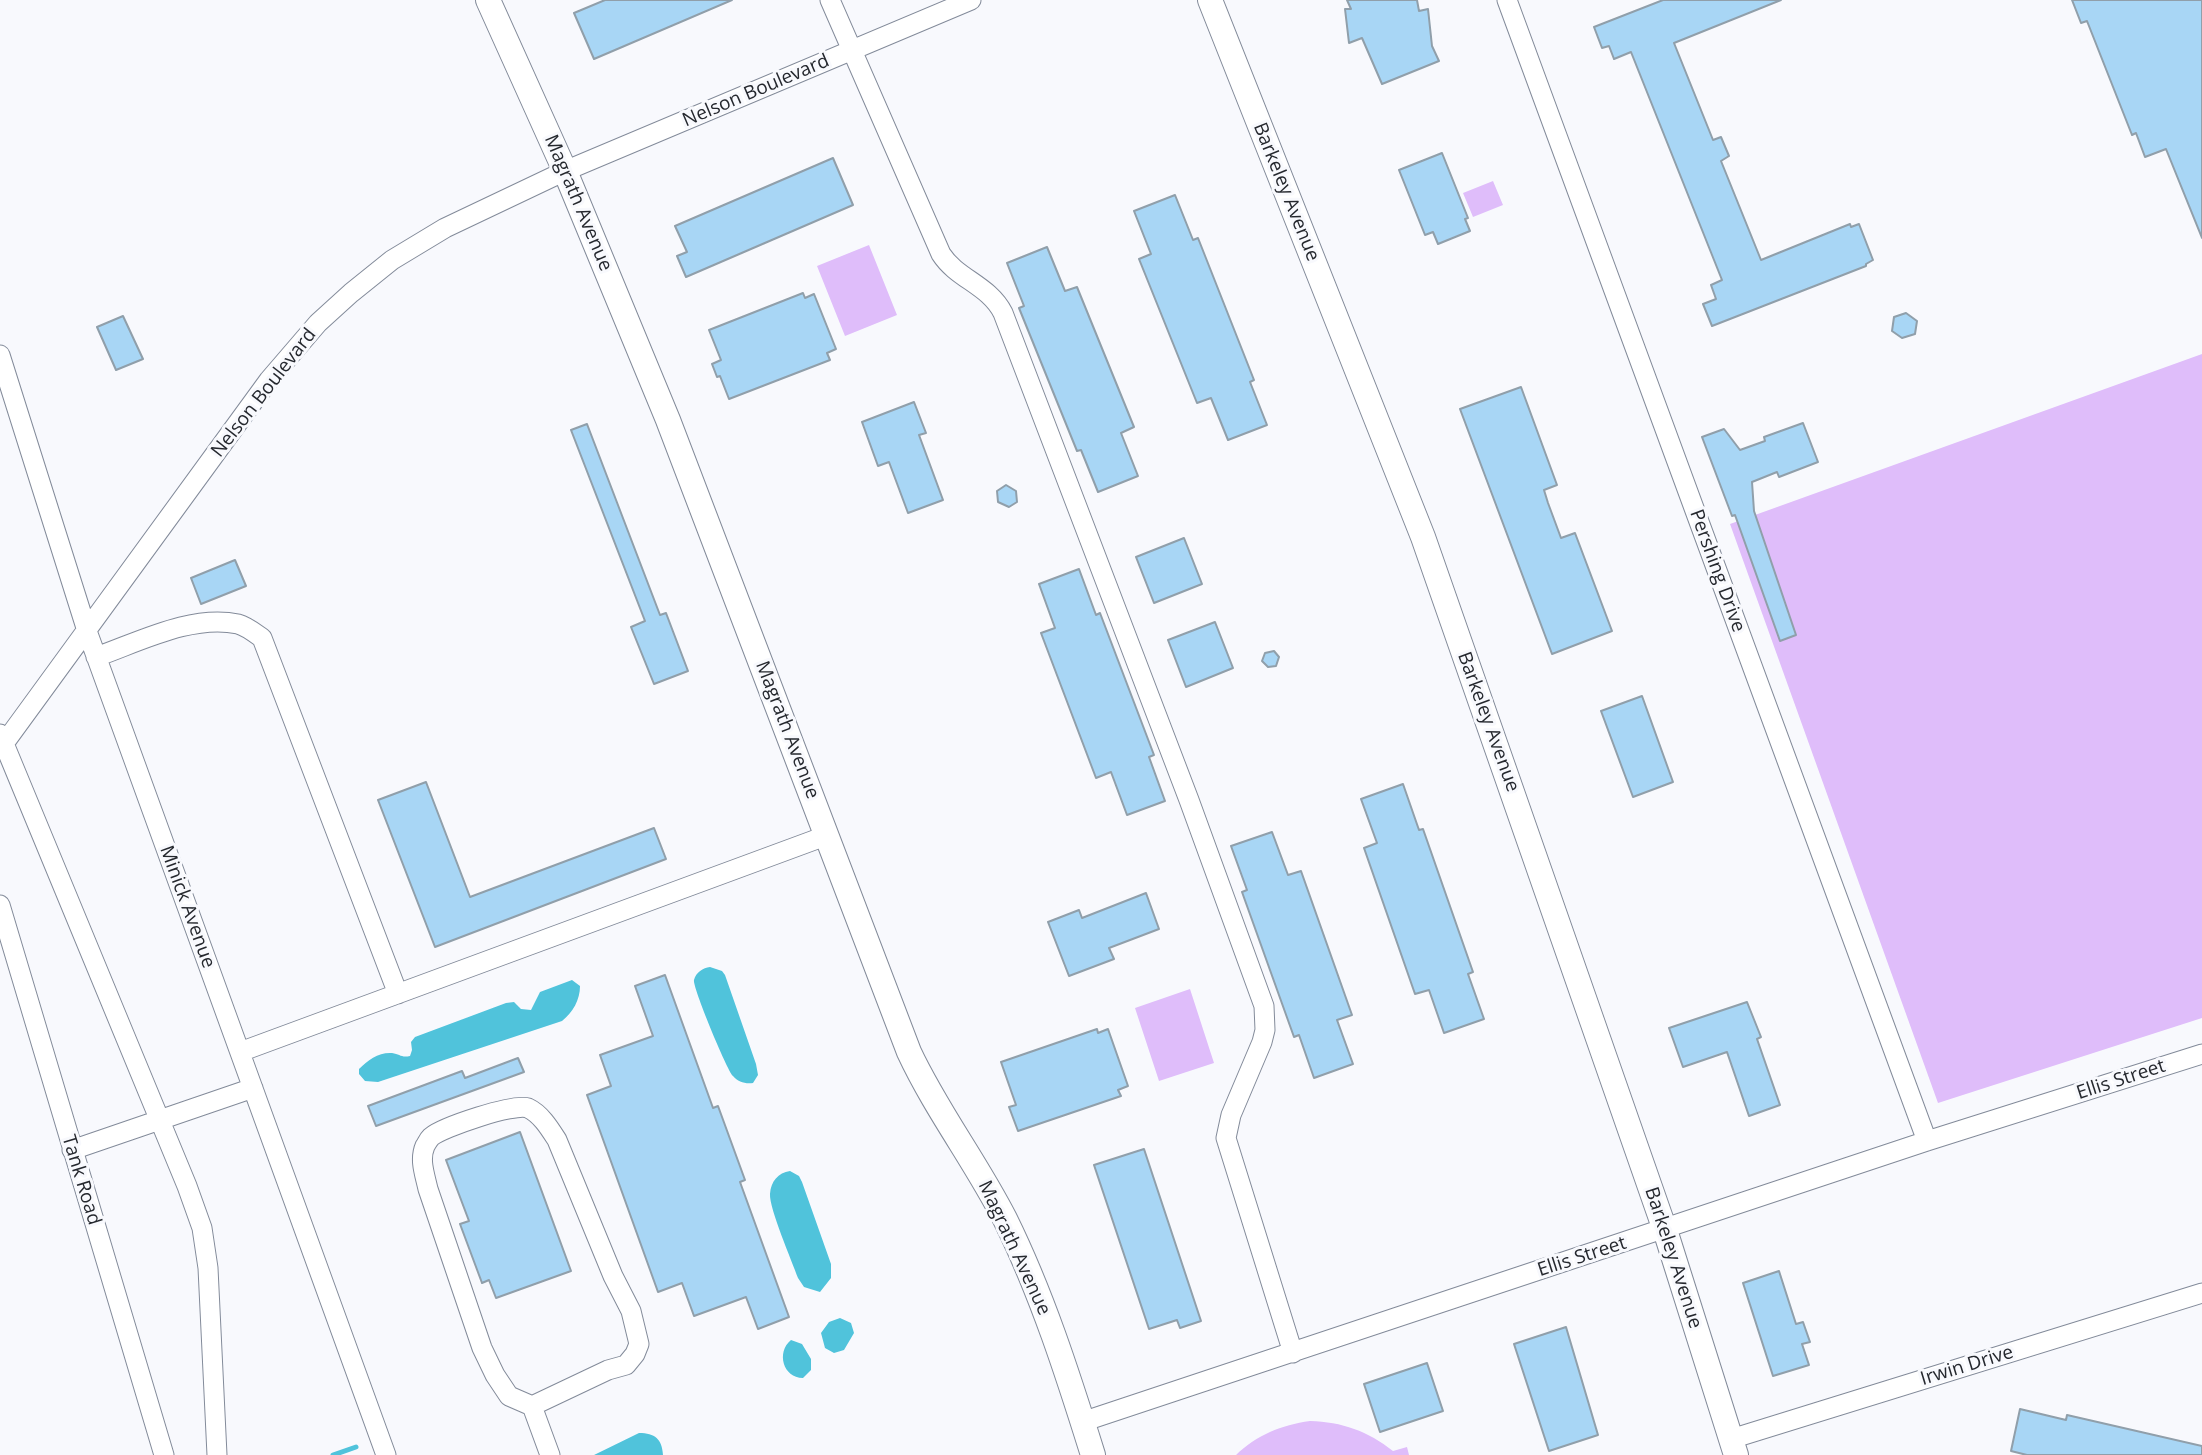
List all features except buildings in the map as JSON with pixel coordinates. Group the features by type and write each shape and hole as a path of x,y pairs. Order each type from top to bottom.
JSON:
{"main road":[{"name":"Magrath Avenue","path":"488,0 565,171 668,419 909,1052 1004,1218 1041,1302 1093,1455"},
{"name":"Barkeley Avenue","path":"1210,0 1423,537 1665,1230 1734,1447"}],"street":[{"path":"830,0 941,254 953,268 990,294 1003,313 1189,800 1264,1006 1265,1030 1262,1042 1231,1115 1226,1139 1293,1353"},
{"name":"Nelson Boulevard","path":"1,742 87,631 269,380 334,308 379,269 456,222 565,171 971,0"},
{"name":"Pershing Drive","path":"1507,0 1927,1141"},
{"name":"Minick Avenue","path":"0,355 96,657 386,1455"},
{"path":"96,657 175,629 209,622 241,624 262,638 398,993"},
{"path":"1,742 160,1120 202,1228 212,1312 217,1455"},
{"path":"240,1052 828,835"},
{"name":"Tank Road","path":"0,905 164,1455"},
{"name":"Ellis Street","path":"1083,1422 1927,1141 2202,1054"},
{"path":"72,1150 253,1088"},
{"path":"532,1406 608,1370 626,1365 639,1344 631,1311 612,1276 556,1140 548,1126 528,1108 514,1107 450,1127 431,1137 425,1147 422,1162 428,1189 482,1348 509,1396 532,1406 550,1455"},
{"name":"Irwin Drive","path":"1734,1447 2202,1293"}],"shaded area":[{"path":"1493,181 1503,205 1473,217 1463,193"},
{"path":"869,245 897,315 845,336 817,266"},
{"path":"2202,354 2202,1018 1938,1103 1730,524"},
{"path":"1190,989 1214,1063 1159,1081 1135,1008"},
{"path":"1310,1421 1333,1423 1354,1429 1393,1451 1407,1447 1409,1455 1236,1455 1270,1432"}],"water":[{"path":"710,967 722,971 725,975 756,1064 758,1075 753,1083 742,1082 733,1076 698,997 695,977 700,971"},
{"path":"572,980 580,986 579,996 573,1010 562,1021 378,1082 365,1081 359,1074 359,1069 378,1055 392,1053 410,1056 411,1042 415,1037 506,1003 514,1002 521,1009 531,1010 540,992"},
{"path":"790,1171 799,1176 802,1182 831,1264 831,1278 820,1292 804,1287 798,1278 771,1201 774,1182 779,1176"},
{"path":"840,1318 851,1323 854,1333 844,1350 834,1353 825,1348 821,1333 829,1322"},
{"path":"791,1340 802,1344 811,1359 811,1370 803,1378 791,1374 784,1364 784,1351"},
{"path":"639,1433 657,1438 663,1455 594,1455"}],"waterway":[{"path":"333,1455 356,1447"}]}
